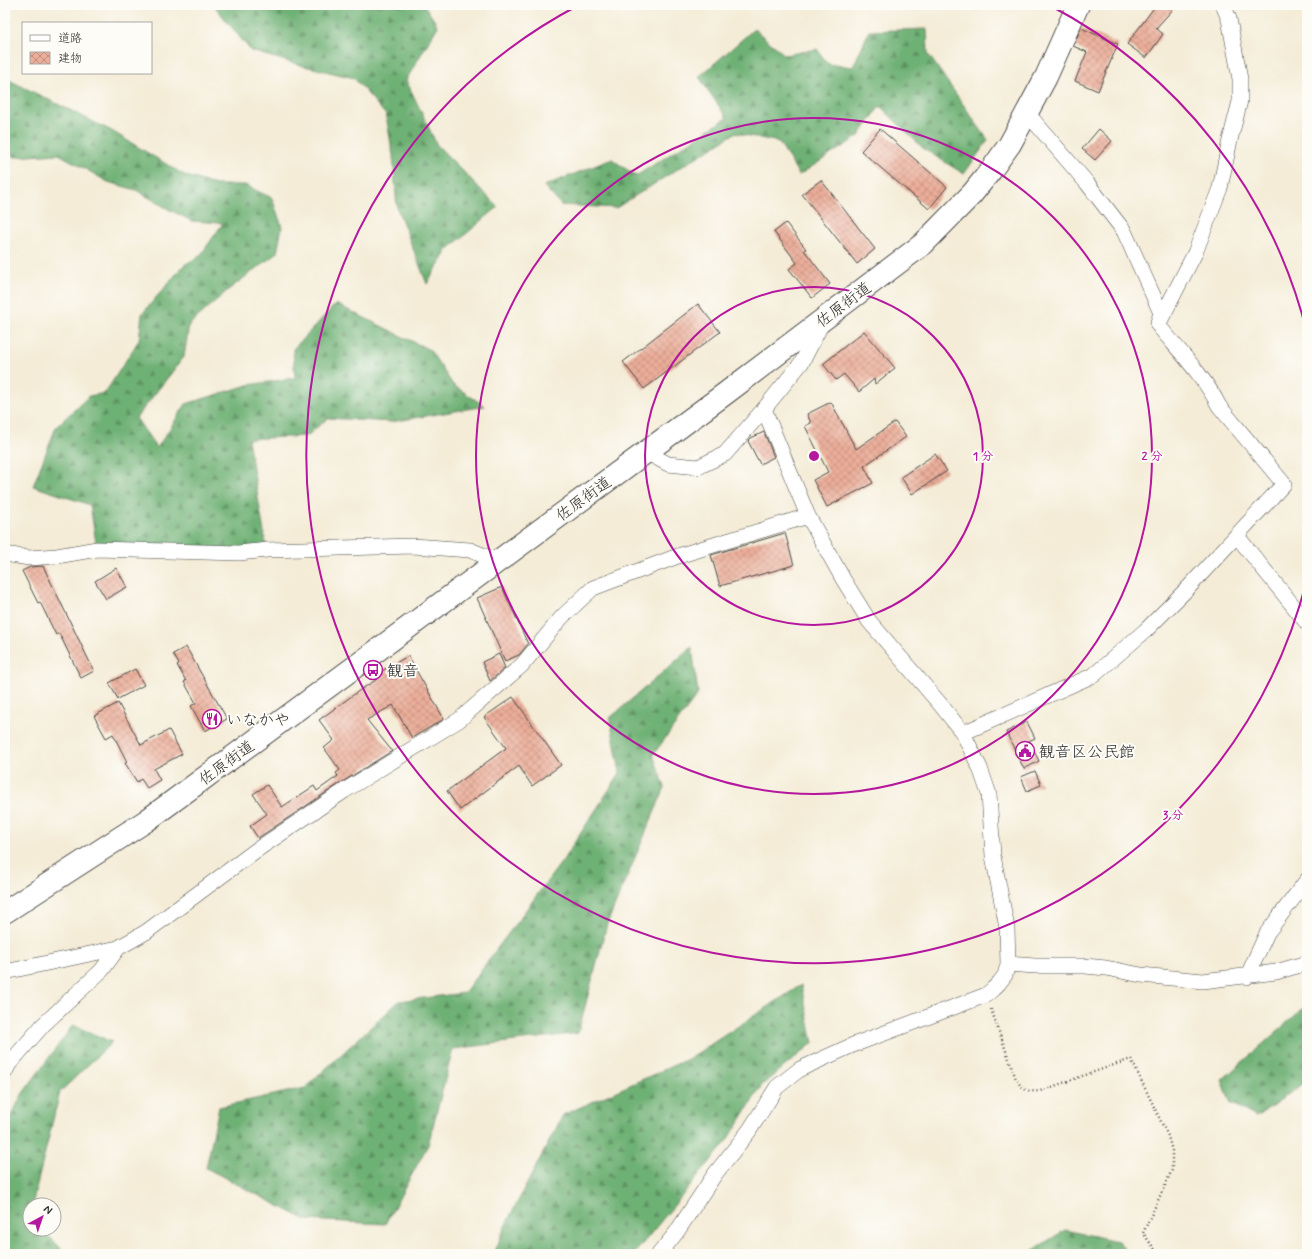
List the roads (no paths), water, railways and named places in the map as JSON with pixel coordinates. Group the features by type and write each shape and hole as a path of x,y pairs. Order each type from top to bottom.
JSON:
{"highway":[{"name":"佐原街道","path":"5,912 146,821 646,452 923,244 972,194 1010,144 1046,77 1078,5"}],"street":[{"path":"1158,325 1195,253 1220,188 1240,101 1240,79 1228,19 1223,5"},
{"path":"1027,113 1087,183 1124,231 1161,313 1158,325"},
{"path":"646,452 668,464 698,467 725,454 802,362 824,319"},
{"path":"963,733 1094,676 1146,630 1189,587 1284,484 1219,406 1197,372 1158,325"},
{"path":"659,1254 676,1233 715,1174 748,1131 777,1087 800,1068 853,1045 986,995 994,989 1002,979 1008,964 1006,928 993,856 989,794 980,768 963,733 869,621 843,579 808,516 764,409"},
{"path":"5,972 118,948 146,932 254,851 344,791 459,720 522,665 562,617 593,588 678,556 808,516"},
{"path":"1236,536 1307,624"},
{"path":"5,554 29,558 57,556 97,548 239,553 275,550 413,546 470,550 497,561"},
{"path":"1246,977 1267,933 1307,880"},
{"path":"5,1072 8,1064 43,1025 102,970 118,948"},
{"path":"1008,964 1035,966 1085,966 1106,968 1141,975 1203,981 1246,977 1276,972 1307,963"}],"place":[{"name":"観音","path":"373,670"},
{"name":"いなかや","path":"212,719"},
{"name":"観音区公民館","path":"1025,751"}]}
